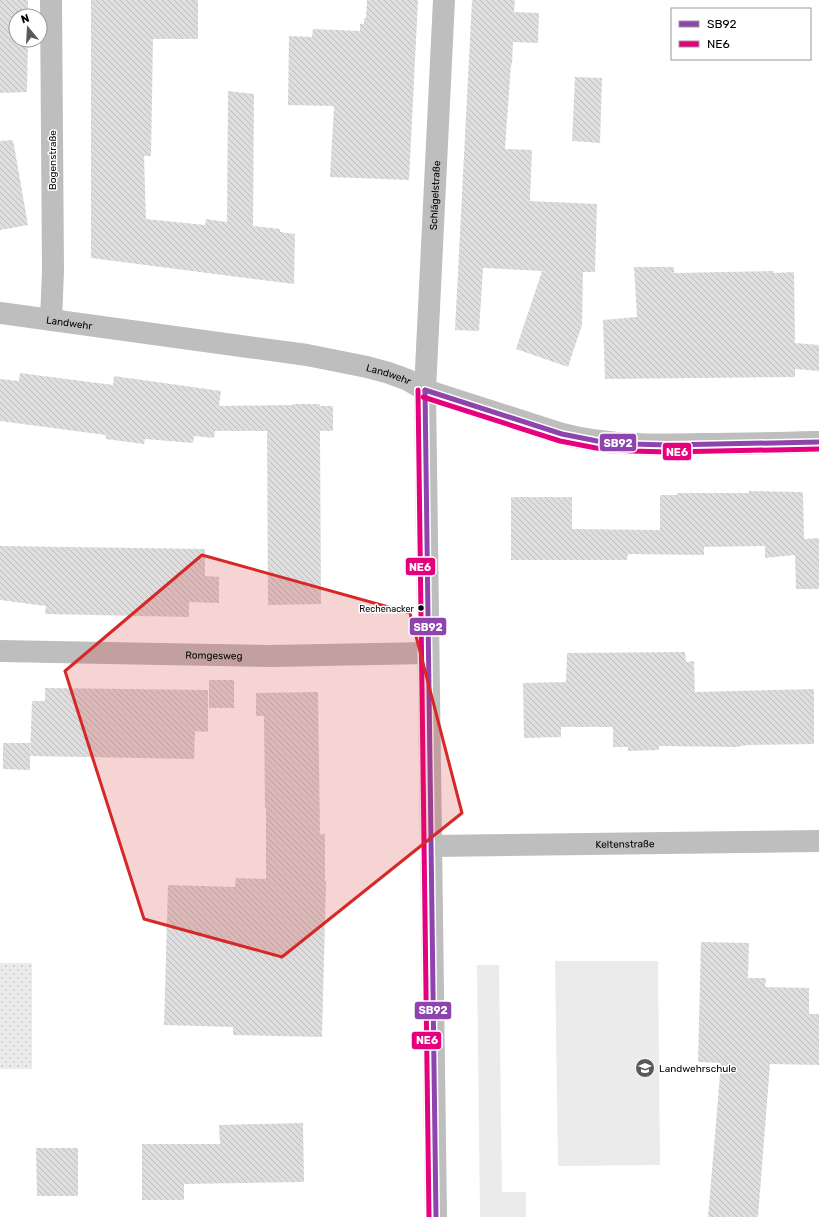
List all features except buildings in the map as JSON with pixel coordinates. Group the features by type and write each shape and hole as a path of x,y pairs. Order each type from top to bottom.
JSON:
{"street":[{"name":"Bogenstraße","path":"51,320 52,0"},
{"name":"Schlägelstraße","path":"425,390 444,0"},
{"name":"Landwehr","path":"0,313 307,355 367,367 408,380 425,390 562,434 583,439 610,443 676,445 819,442"},
{"path":"425,390 436,1217"},
{"name":"Romgesweg","path":"0,651 270,656 428,653"},
{"name":"Keltenstraße","path":"431,846 819,841"}],"highlighted area":[{"path":"202,555 410,613 462,813 282,957 144,919 65,671"}],"shaded area":[{"path":"555,961 658,961 660,1165 558,1166"},
{"path":"0,963 32,963 32,1069 0,1069"},
{"path":"477,965 499,965 502,1192 526,1192 526,1217 480,1217"}],"transit line":[{"name":"NE6","path":"418,390 429,1217"},
{"name":"SB92","path":"425,390 436,1217"},
{"name":"SB92","path":"425,390 562,434 597,441 668,445 819,442"},
{"name":"NE6","path":"423,397 560,441 596,448 668,452 819,449"}],"place":[{"name":"Rechenacker","path":"421,608"},
{"name":"Landwehrschule","path":"645,1068"}]}
